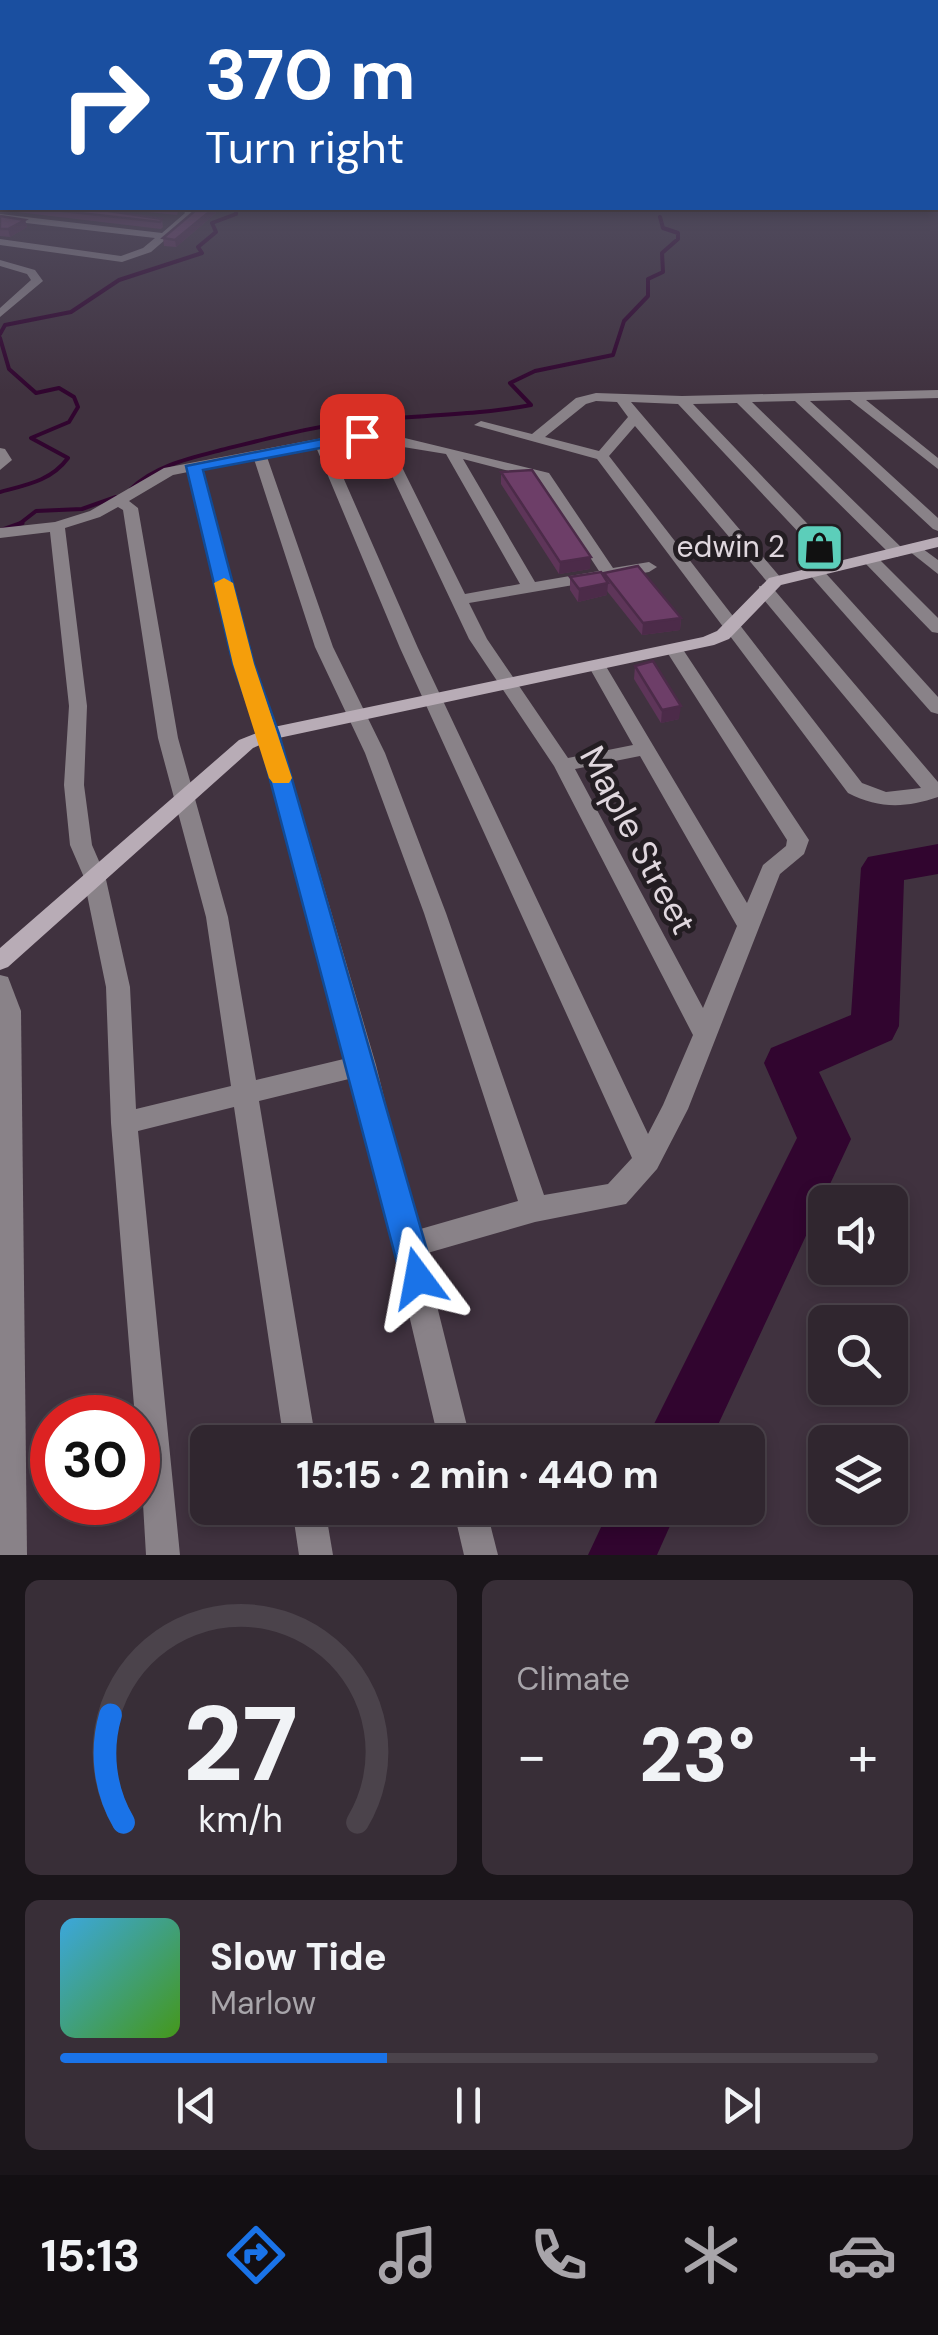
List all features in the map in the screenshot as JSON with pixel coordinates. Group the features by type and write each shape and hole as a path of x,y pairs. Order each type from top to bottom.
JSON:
{"street":[{"path":"52,247 110,260 151,247"},
{"path":"0,262 31,272 37,281 3,311"},
{"path":"0,276 31,272"},
{"path":"0,292 32,288"},
{"path":"918,394 938,411"},
{"path":"534,439 580,401 938,394"},
{"path":"853,396 938,465"},
{"path":"798,397 938,526"},
{"path":"482,425 602,456 855,788 875,800 892,802 936,790 621,398"},
{"path":"740,398 906,550 938,569"},
{"path":"682,400 839,566"},
{"path":"602,456 635,417"},
{"path":"0,533 58,526 96,514 169,471 380,436 544,476 607,571"},
{"name":"Maple Street","path":"380,436 478,640 563,766 705,1035"},
{"path":"321,443 433,698 647,1161"},
{"path":"451,451 529,586"},
{"path":"0,452 5,460 0,466"},
{"path":"259,454 324,647 359,714 435,914 535,1209"},
{"path":"194,466 244,664 268,734 363,1065 452,1425"},
{"path":"118,500 130,508 168,738 217,917 297,1425"},
{"path":"58,526 78,706 74,785 81,845 94,876 118,987 124,1123 162,1555"},
{"path":"0,961 246,744 268,734 508,680 598,666 708,641 730,627 770,586 815,571 938,542"},
{"path":"870,559 938,628"},
{"path":"459,600 649,566"},
{"path":"815,571 938,708"},
{"path":"410,1245 535,1209 616,1195 633,1182 676,1109 770,870 796,849 798,840 784,812 674,649"},
{"path":"598,666 748,925"},
{"path":"563,766 643,749"},
{"path":"0,984 9,1010 10,1555"},
{"path":"124,1123 363,1065"},
{"path":"312,1525 316,1555"},
{"path":"474,1525 481,1555"}],"building":[{"path":"532,470 591,557 560,562 501,472"},
{"path":"638,566 681,618 643,623 604,573"},
{"path":"601,572 608,583 579,589 570,577"},
{"path":"653,661 681,706 662,710 635,666"}],"waterway":[{"path":"0,334 5,325 71,312 119,280 202,253 199,247"},
{"path":"131,489 150,474 173,464 296,432 352,422 531,405 510,383 535,371 613,355 624,321 648,296 648,279 663,272 662,253 669,247"},
{"path":"0,338 9,369 36,393 59,388 74,397 78,407 69,422 31,438 68,458 61,466 37,481 0,492"},
{"path":"19,524 36,511 82,509 116,497"},
{"path":"0,531 19,524"},
{"path":"685,1425 824,1139 789,1063 875,1026 883,868 938,859"},
{"path":"622,1555 637,1525"}],"slow traffic":[{"path":"224,583 244,664 281,778"}],"place":[{"name":"edwin 2","path":"820,547"}],"route":[{"path":"362,436 194,466 244,664 268,734 363,1065 418,1278"}]}
